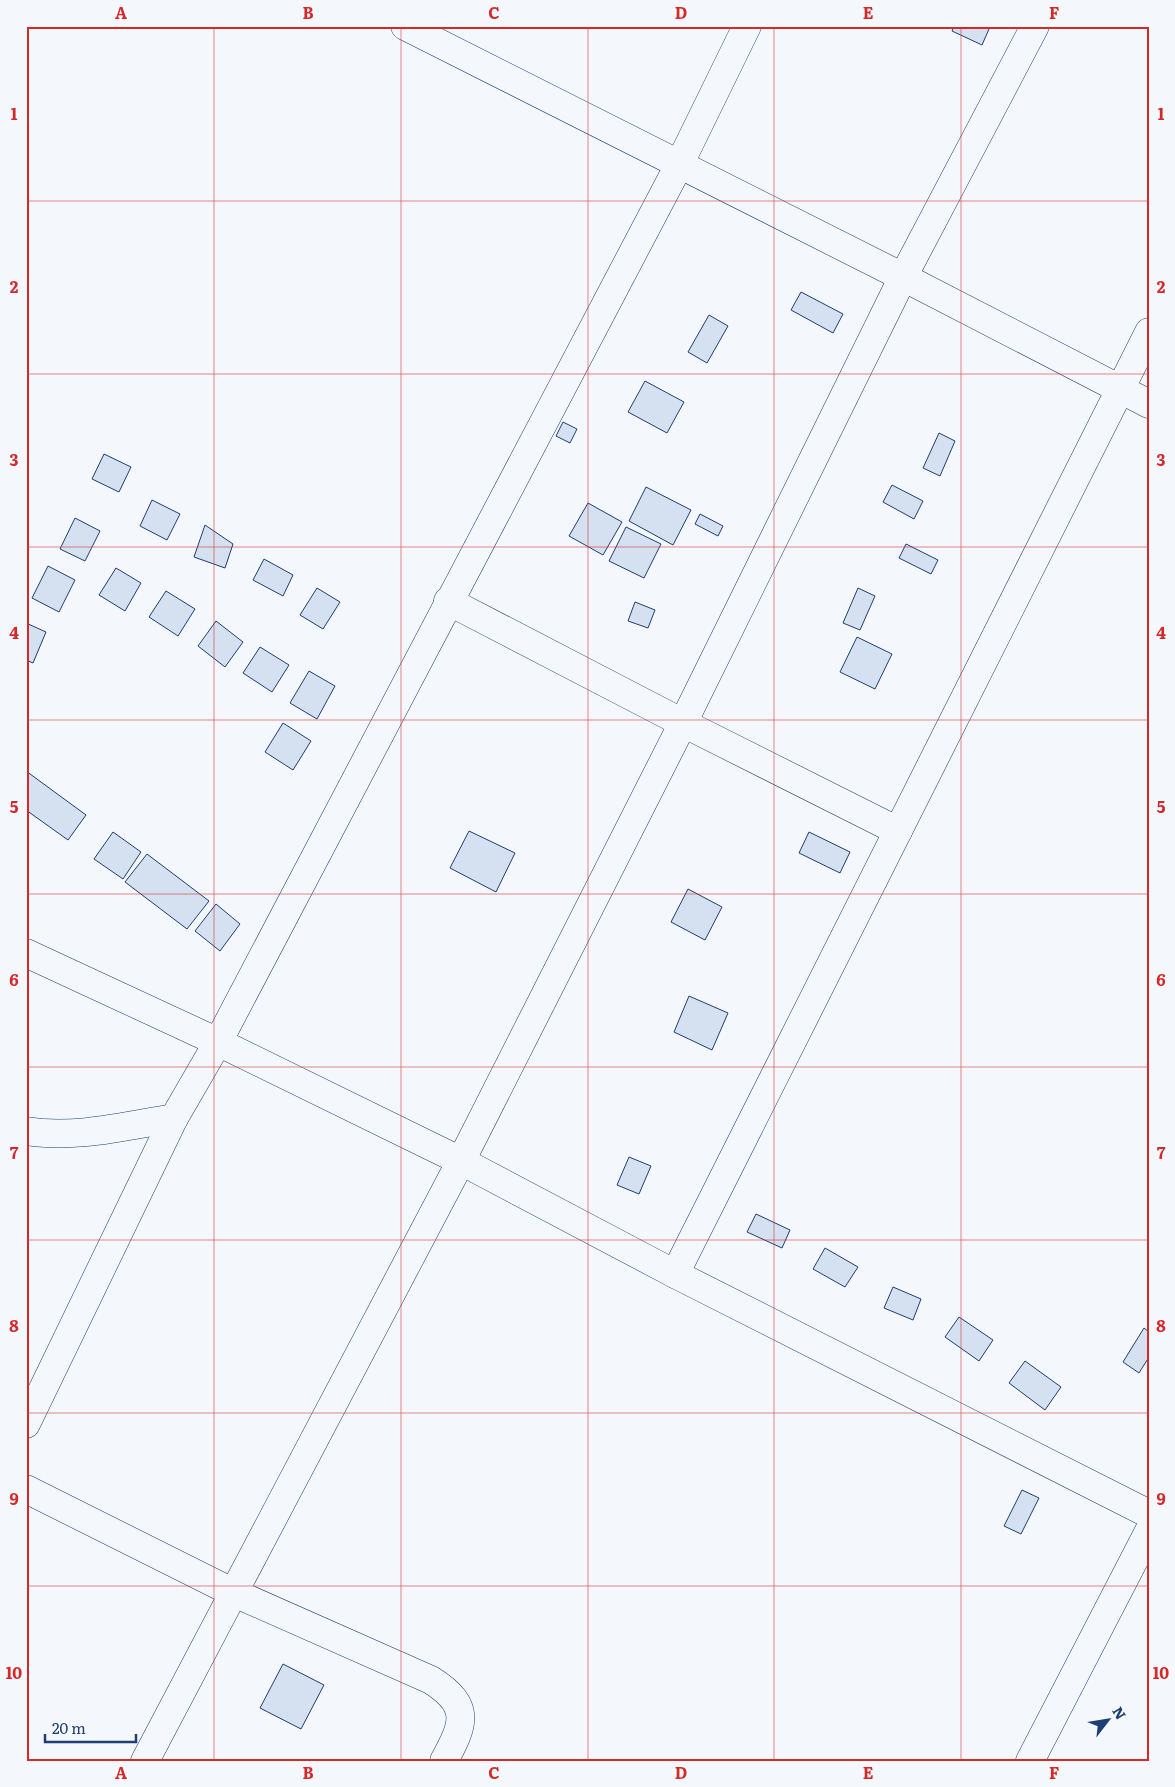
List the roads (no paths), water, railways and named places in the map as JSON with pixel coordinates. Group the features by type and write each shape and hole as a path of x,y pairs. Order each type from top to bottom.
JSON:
{"street":[{"path":"405,26 903,277 1149,404"},
{"path":"26,1424 174,1118 218,1042 448,601 680,165 747,26"},
{"path":"145,1761 232,1592 340,1393 461,1161 683,723 903,277 1035,26"},
{"path":"675,1274 1149,332"},
{"path":"448,601 683,723 898,831"},
{"path":"26,953 218,1042 461,1161 675,1274 1149,1514"},
{"path":"26,1131 50,1135 88,1132 174,1118"},
{"path":"26,1489 232,1592 431,1680 446,1689 455,1701 460,1714 460,1730 444,1761"},
{"path":"1030,1761 1149,1531"}]}
